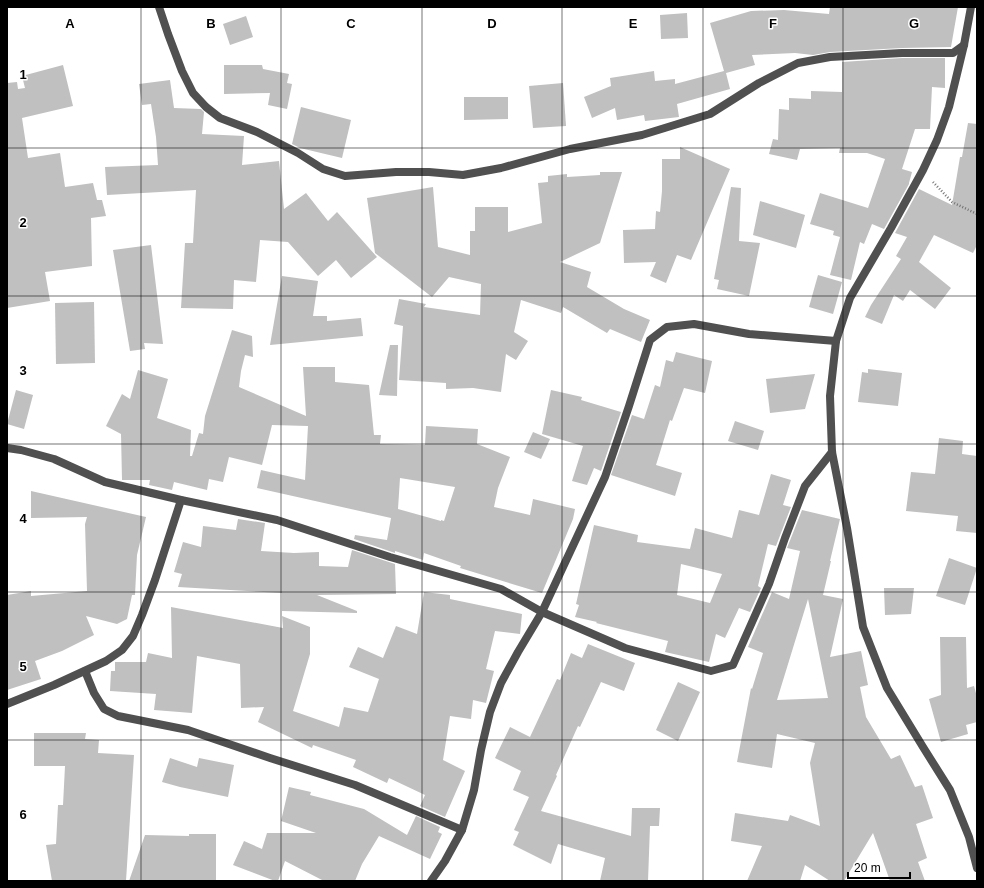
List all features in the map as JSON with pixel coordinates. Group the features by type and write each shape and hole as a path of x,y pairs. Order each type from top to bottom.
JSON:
{"street":[{"path":"159,7 182,71 193,93 206,107 220,118 257,132 298,153 323,169 345,176 396,172 430,172 463,175 501,168 570,149 642,135 710,114 759,83 798,63 830,57 902,53 953,53 964,45"},
{"path":"971,7 964,45 949,107 937,140 923,170 850,298 836,341 830,396 832,452 847,528 863,627 887,688 950,790 969,838 977,868"},
{"path":"432,881 462,830 474,790 490,712 501,683 542,612 605,477 650,340 667,327 694,324 749,334 836,341"},
{"path":"7,448 21,450 54,459 105,482 277,520 390,557 501,589 542,612 625,648 711,671 733,665 769,584 805,486 832,452"},
{"path":"7,704 54,685 106,661 122,650 133,636 155,580 181,500"},
{"path":"85,670 94,693 104,709 118,716 188,730 355,785 462,830"}],"path":[{"path":"923,170 952,202 977,214"}],"building":[{"path":"830,7 958,7 951,47 830,52 813,55 795,53 752,55 755,65 726,73 730,89 677,104 679,117 645,121 644,115 617,120 615,108 592,118 584,97 611,86 610,78 654,71 655,81 675,79 675,84 724,71 710,23 751,11 784,10 829,14"},
{"path":"687,13 688,38 661,39 660,15"},
{"path":"246,16 253,37 230,45 223,24"},
{"path":"902,58 945,58 945,88 932,87 930,129 915,129 902,169 912,172 909,184 884,229 872,224 864,244 860,242 851,280 830,275 840,237 833,235 834,231 810,224 820,193 868,208 885,159 867,153 839,153 840,148 800,149 797,160 769,154 773,139 778,140 779,109 789,110 789,98 811,99 811,91 842,92 842,62"},
{"path":"63,65 73,106 22,118 28,158 60,153 65,187 93,183 97,200 102,200 106,216 91,218 92,266 45,272 50,301 7,308 7,83 17,82 18,89 25,88 22,76"},
{"path":"224,65 262,65 263,69 289,74 287,83 292,84 287,109 268,105 270,93 224,94"},
{"path":"170,80 174,108 201,109 204,112 202,134 244,136 242,165 279,161 284,209 306,193 328,221 337,212 377,257 351,278 336,260 318,276 288,242 260,240 256,282 234,280 233,309 181,308 185,243 193,243 196,190 107,195 105,167 158,165 156,137 151,104 142,105 139,84"},
{"path":"563,83 566,126 533,128 529,86"},
{"path":"464,97 508,97 508,119 464,120"},
{"path":"301,107 351,120 342,158 300,148 292,144"},
{"path":"968,123 977,124 977,245 973,253 934,235 919,262 951,288 935,309 910,290 903,301 894,295 882,324 865,317 871,305 901,259 896,256 907,237 895,233 919,189 952,205 960,157 962,157"},
{"path":"680,147 730,169 691,260 677,255 666,283 650,276 656,262 624,263 623,230 655,229 656,211 660,212 662,191 662,159 680,159"},
{"path":"600,172 622,172 600,243 560,262 591,272 587,287 624,309 650,320 641,342 610,329 607,333 563,307 561,313 521,300 514,332 528,341 516,360 506,354 501,392 473,388 446,389 446,383 399,380 403,326 394,324 399,299 426,304 424,307 480,315 481,284 449,277 432,297 375,253 367,198 433,187 438,247 470,255 470,231 475,231 475,207 508,207 508,232 542,223 538,183 548,182 548,176 567,174 567,177 600,175"},
{"path":"731,187 741,188 739,241 760,243 749,296 717,289 719,280 714,279"},
{"path":"760,201 805,215 796,248 753,235"},
{"path":"151,245 163,344 144,343 145,349 130,351 113,250"},
{"path":"818,275 842,282 833,314 809,307"},
{"path":"282,276 318,281 313,316 327,316 327,321 361,318 363,336 270,345"},
{"path":"94,302 95,363 56,364 55,303"},
{"path":"232,330 252,336 253,357 245,355 239,387 306,416 303,367 335,367 335,382 369,385 374,435 381,435 380,444 425,445 426,426 478,429 477,444 510,457 498,488 494,507 530,515 533,499 575,509 573,519 542,593 460,568 461,566 424,553 423,560 395,551 395,553 354,539 355,535 387,540 391,518 257,488 261,470 305,480 308,426 272,425 262,465 229,457 223,482 209,479 207,490 174,482 172,490 149,485 150,480 122,480 121,434 106,426 122,394 130,399 138,370 168,379 157,418 191,430 190,456 192,456 199,433 203,434 205,416","holes":["400,478 455,487 444,521 398,509"]},
{"path":"390,345 398,345 397,396 379,395"},
{"path":"676,352 712,361 705,393 684,388 672,421 670,420 656,465 682,473 675,496 611,475 632,415 644,419 655,385 660,387 666,360 673,362"},
{"path":"868,369 902,373 898,406 858,402 862,372 868,373"},
{"path":"815,374 805,409 770,413 766,379"},
{"path":"16,390 33,395 24,429 7,424"},
{"path":"551,390 582,397 581,400 621,412 601,471 594,468 587,485 572,481 583,446 542,434"},
{"path":"735,421 764,431 758,450 728,441"},
{"path":"533,432 550,439 541,459 524,452"},
{"path":"939,438 963,441 962,454 977,456 977,533 956,531 958,516 906,511 911,472 935,474"},
{"path":"771,474 791,480 783,505 791,507 776,546 768,544 758,586 761,588 750,612 739,608 725,638 716,634 709,662 665,652 668,641 575,617 579,605 576,604 594,525 638,535 637,542 690,549 695,528 732,538 739,510 759,515","holes":["681,564 722,574 710,603 677,595"]},
{"path":"31,491 146,517 137,555 135,595 132,595 127,619 117,624 86,616 94,635 62,651 35,661 41,679 7,690 7,595 31,591 31,596 87,591 85,524 87,517 31,518"},
{"path":"802,510 840,519 823,595 843,599 830,657 861,651 868,685 860,687 866,717 891,759 900,755 915,787 922,785 933,818 916,824 927,858 918,862 925,881 890,881 873,833 844,881 830,881 805,865 800,881 747,881 762,846 731,841 735,813 788,821 790,815 820,826 810,763 815,743 777,734 772,768 737,762 751,688 752,689 763,653 748,647 772,592 789,599 800,551 787,548","holes":["808,599 828,698 777,700"]},
{"path":"238,519 265,523 261,551 294,553 319,552 319,566 348,567 352,550 395,564 396,594 317,595 357,611 357,613 282,611 282,593 178,587 182,574 174,572 183,542 201,547 203,526 236,530"},
{"path":"949,558 977,568 965,605 936,596"},
{"path":"884,588 914,588 911,614 885,615"},
{"path":"424,592 450,595 450,599 522,614 520,634 495,631 486,669 494,671 486,703 473,700 471,719 450,716 443,760 465,771 445,817 420,806 425,795 389,778 387,783 353,767 356,760 313,745 312,748 258,722 264,707 241,708 240,664 197,656 192,713 154,710 156,694 110,691 111,671 115,671 115,662 146,662 148,653 172,658 171,607 283,628 282,616 310,627 310,654 293,711 339,727 344,707 368,712 379,679 349,667 358,647 383,658 396,626 417,634"},
{"path":"940,637 966,637 967,688 974,686 977,697 977,722 966,725 968,734 941,742 929,699 941,695"},
{"path":"588,644 635,663 624,691 601,682 580,727 578,726 541,811 631,836 632,808 660,808 659,826 650,826 648,881 600,881 605,858 558,844 551,864 513,845 519,832 514,830 529,797 513,790 521,771 495,758 510,727 530,737 557,679 560,680 571,653 582,658"},
{"path":"678,682 700,692 678,741 656,730"},
{"path":"34,733 86,733 85,739 99,740 98,753 134,755 126,881 52,881 46,845 56,844 58,805 63,805 65,766 34,766"},
{"path":"170,758 197,767 199,758 234,765 228,797 162,782"},
{"path":"289,787 311,792 310,795 364,809 407,835 416,816 440,827 438,832 442,834 430,859 379,836 362,864 355,881 324,881 285,861 278,881 233,865 244,841 262,849 267,833 316,833 281,821"},
{"path":"189,834 216,834 216,881 129,881 145,835 189,836"}]}
